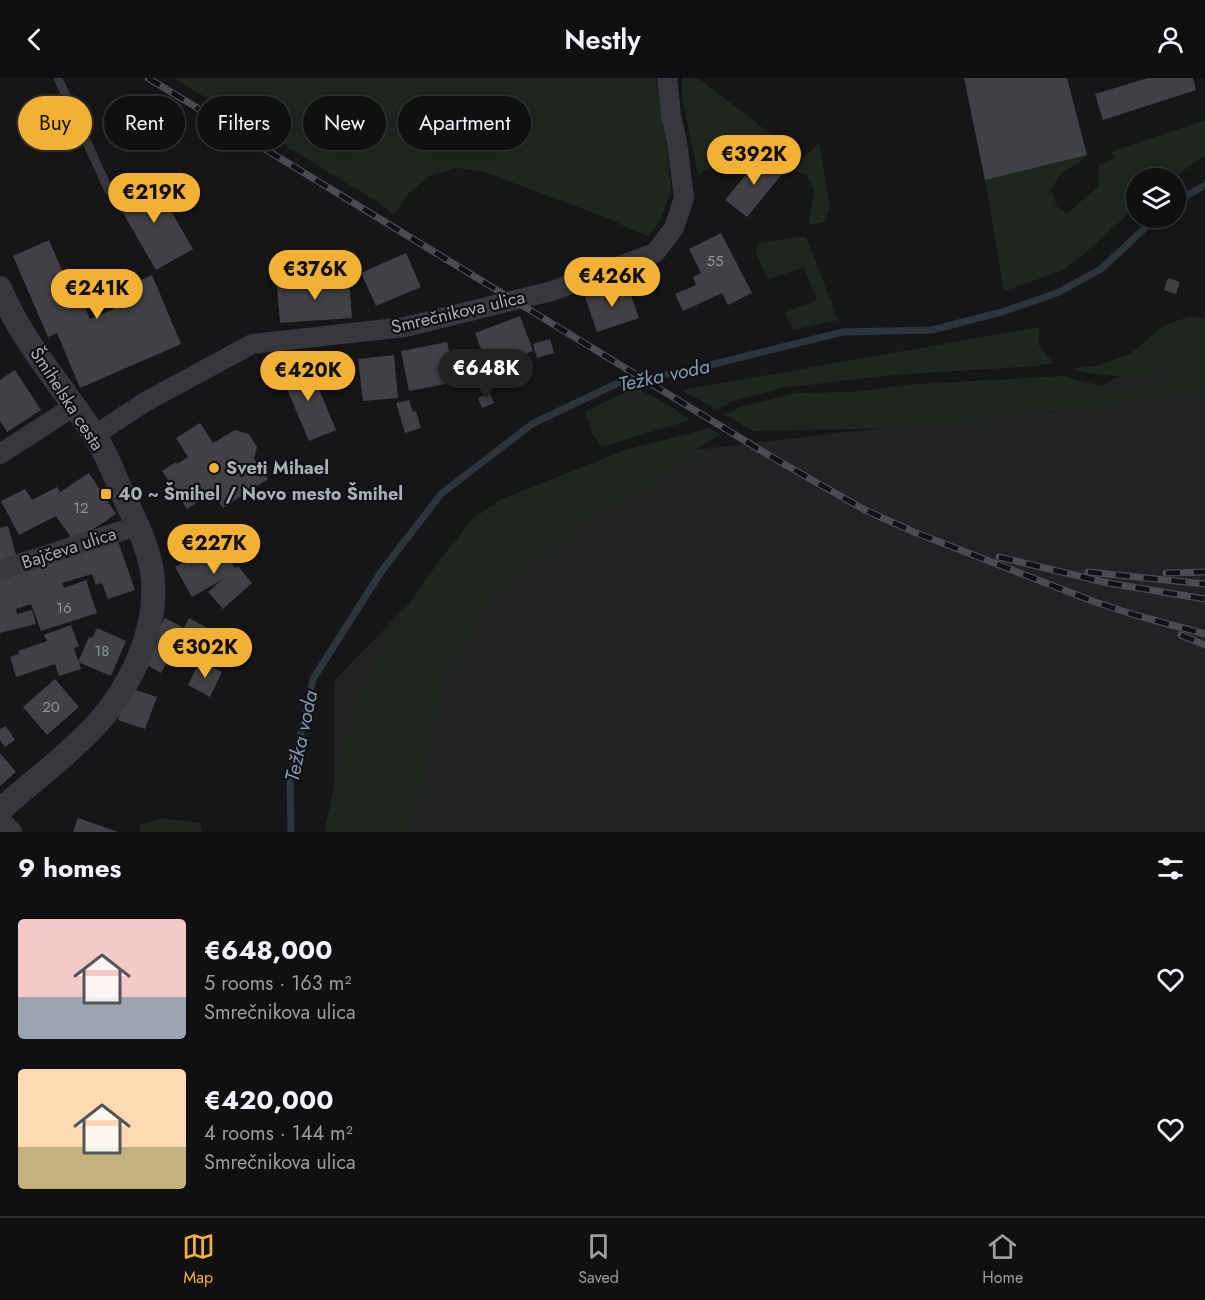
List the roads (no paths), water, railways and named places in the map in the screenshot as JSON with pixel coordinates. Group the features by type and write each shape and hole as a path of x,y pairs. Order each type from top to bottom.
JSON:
{"street":[{"name":"Smrečnikova ulica","path":"94,435 145,402 252,344 405,327 552,291 655,253 674,228 684,198 678,142 671,115 667,78"},
{"name":"Šmihelska cesta","path":"0,288 39,358 94,435 137,526 148,556 153,579 150,626 129,677 96,725 0,810"},
{"path":"0,454 73,407"},
{"name":"Bajčeva ulica","path":"0,570 137,526"},
{"path":"0,819 12,832"}],"lane":[{"path":"58,78 109,191"}],"waterway":[{"name":"Težka voda","path":"1186,196 1205,185"},
{"name":"Težka voda","path":"291,832 290,781 313,679 381,572 441,494 532,424 618,383 690,370 843,332 932,330 1002,312 1057,293 1101,269 1145,228"}],"railway":[{"path":"148,78 770,456 865,510 914,532 1095,602 1205,634"},
{"path":"999,557 1108,583 1205,599"},
{"path":"1088,572 1205,584"},
{"path":"1166,573 1205,572"},
{"path":"1181,635 1205,645"}],"place":[{"name":"Sveti Mihael","path":"214,468"},
{"name":"40 ~ Šmihel / Novo mesto Šmihel","path":"106,494"}]}
